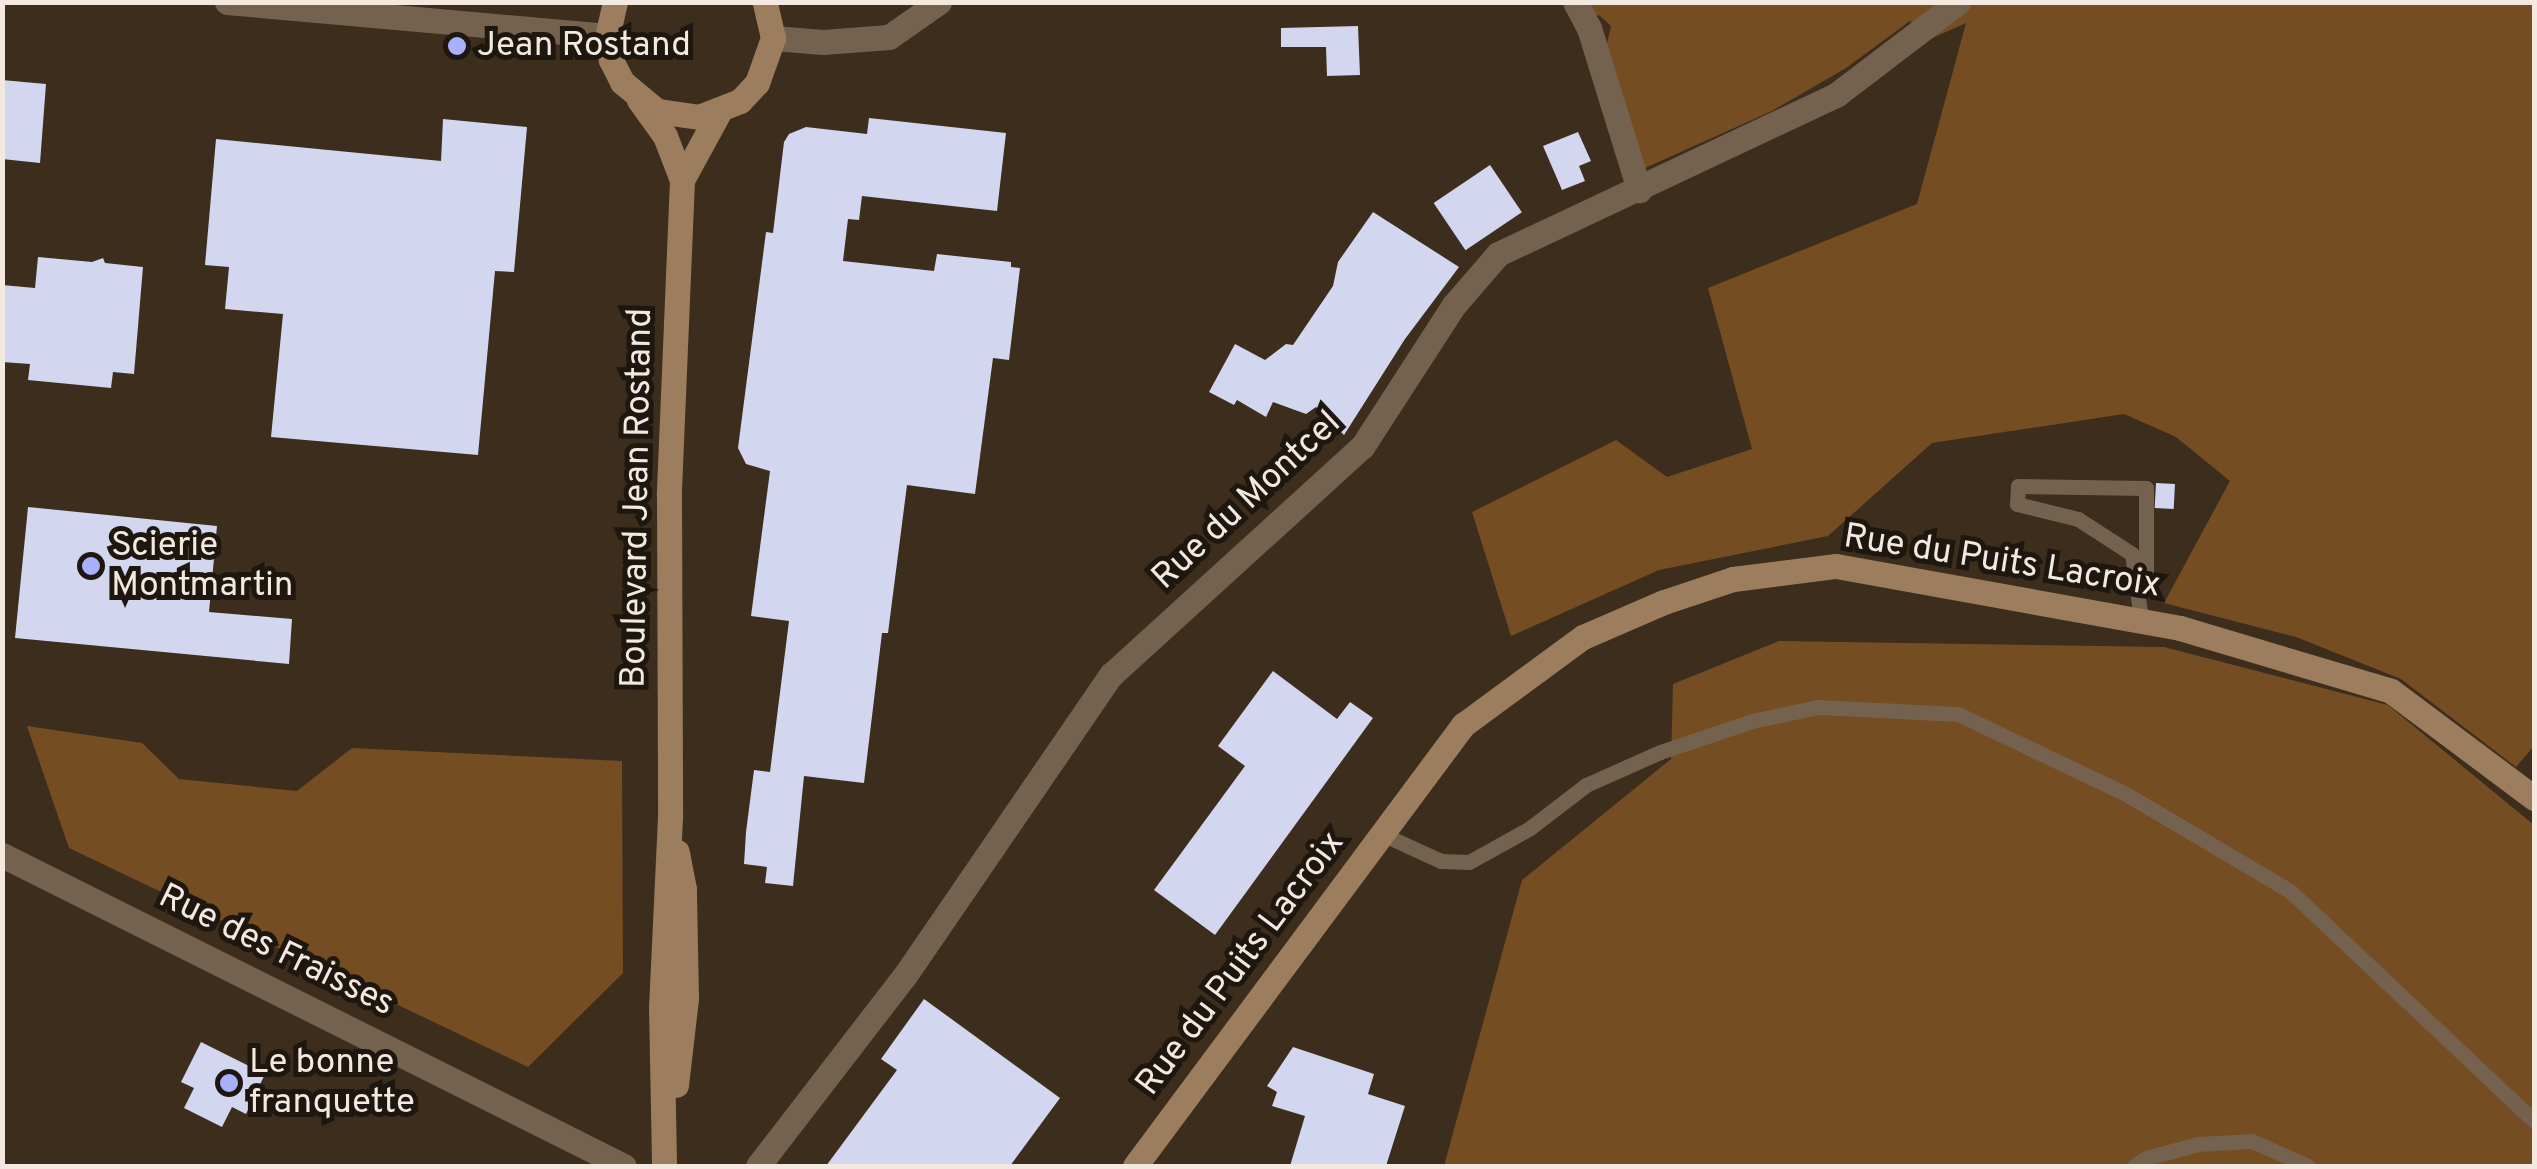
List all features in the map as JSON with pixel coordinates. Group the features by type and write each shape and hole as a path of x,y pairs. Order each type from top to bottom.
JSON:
{"street":[{"path":"227,2 608,36"},
{"path":"615,2 608,36 611,60 665,136 682,180"},
{"path":"638,100 678,117 719,112 740,100 758,83 773,38 765,2"},
{"path":"773,38 824,42 889,37 939,2"},
{"path":"1575,2 1589,28 1639,190"},
{"name":"Rue du Montcel","path":"758,1166 906,974 1111,675 1362,447 1454,305 1498,254 1836,95 1958,2"},
{"path":"682,180 719,112"},
{"name":"Boulevard Jean Rostand","path":"665,1166 662,988 670,817 669,496 682,180"},
{"name":"Rue du Puits Lacroix","path":"1134,1166 1463,724 1568,648 1664,602 1733,580 1836,566 2140,618 2392,692 2534,798"},
{"name":"Rue des Fraisses","path":"2,855 624,1166"}],"lane":[{"path":"2138,581 2146,572 2146,488 2018,486 2016,504 2078,519 2132,554 2140,618"},
{"path":"1382,834 1441,861 1470,862 1530,828 1586,785 1660,752 1752,721 1818,707 1958,714 2126,794 2290,891 2534,1121"},
{"path":"2134,1166 2146,1158 2198,1144 2252,1141 2308,1166"}],"shaded area":[{"path":"1586,3 2534,3 2534,746 2516,767 2401,679 2296,637 2164,603 2230,481 2176,437 2124,414 1932,443 1828,536 1659,570 1511,636 1472,512 1616,440 1667,477 1752,449 1708,288 1917,204 1966,23 1928,40 1910,21 1846,68 1772,111 1645,168 1605,52 1611,26 1599,15 1593,18"},
{"path":"1779,641 2164,647 2388,705 2534,825 2534,1166 1444,1166 1522,880 1671,759 1673,684"},
{"path":"27,726 142,743 179,779 297,791 352,748 622,761 623,973 528,1067 69,848"}],"building":[{"path":"1358,26 1360,75 1327,76 1326,47 1281,47 1281,28"},
{"path":"2,80 46,84 40,163 2,159"},
{"path":"869,118 1006,133 997,211 862,196 859,220 848,219 843,261 934,271 937,254 1011,262 1011,267 1020,268 1009,360 993,358 975,494 907,485 888,633 882,633 864,783 804,776 793,886 765,883 767,867 744,864 746,832 754,770 770,772 789,621 751,616 770,471 746,464 738,448 766,232 773,233 784,142 789,134 806,127 867,134"},
{"path":"443,119 527,127 514,272 495,271 478,455 271,437 283,314 225,309 229,267 205,265 216,139 441,161"},
{"path":"1578,132 1591,161 1579,166 1585,181 1562,190 1543,146"},
{"path":"1490,165 1522,212 1465,250 1434,203"},
{"path":"1373,212 1459,267 1405,339 1344,435 1316,407 1306,414 1273,402 1266,417 1237,400 1234,405 1209,392 1235,344 1265,360 1286,344 1293,345 1333,286 1338,262"},
{"path":"38,257 92,262 103,258 105,263 143,267 134,374 113,372 111,388 28,380 30,364 2,362 2,285 35,288"},
{"path":"2156,483 2175,484 2174,509 2155,508"},
{"name":"Scierie Montmartin","path":"28,507 217,526 209,612 292,619 289,664 15,638"},
{"path":"1273,671 1337,719 1350,702 1373,718 1215,935 1154,890 1245,766 1218,746"},
{"path":"924,999 1060,1098 1010,1166 826,1166 897,1070 881,1059"},
{"path":"201,1042 265,1074 246,1114 232,1107 222,1127 184,1108 194,1088 181,1082"},
{"path":"1293,1047 1374,1074 1368,1094 1405,1106 1386,1166 1290,1166 1305,1116 1272,1106 1277,1092 1267,1086"}],"place":[{"name":"Jean Rostand","path":"457,46"},
{"name":"Scierie Montmartin","path":"91,566"},
{"name":"Le bonne franquette","path":"229,1083"}]}
